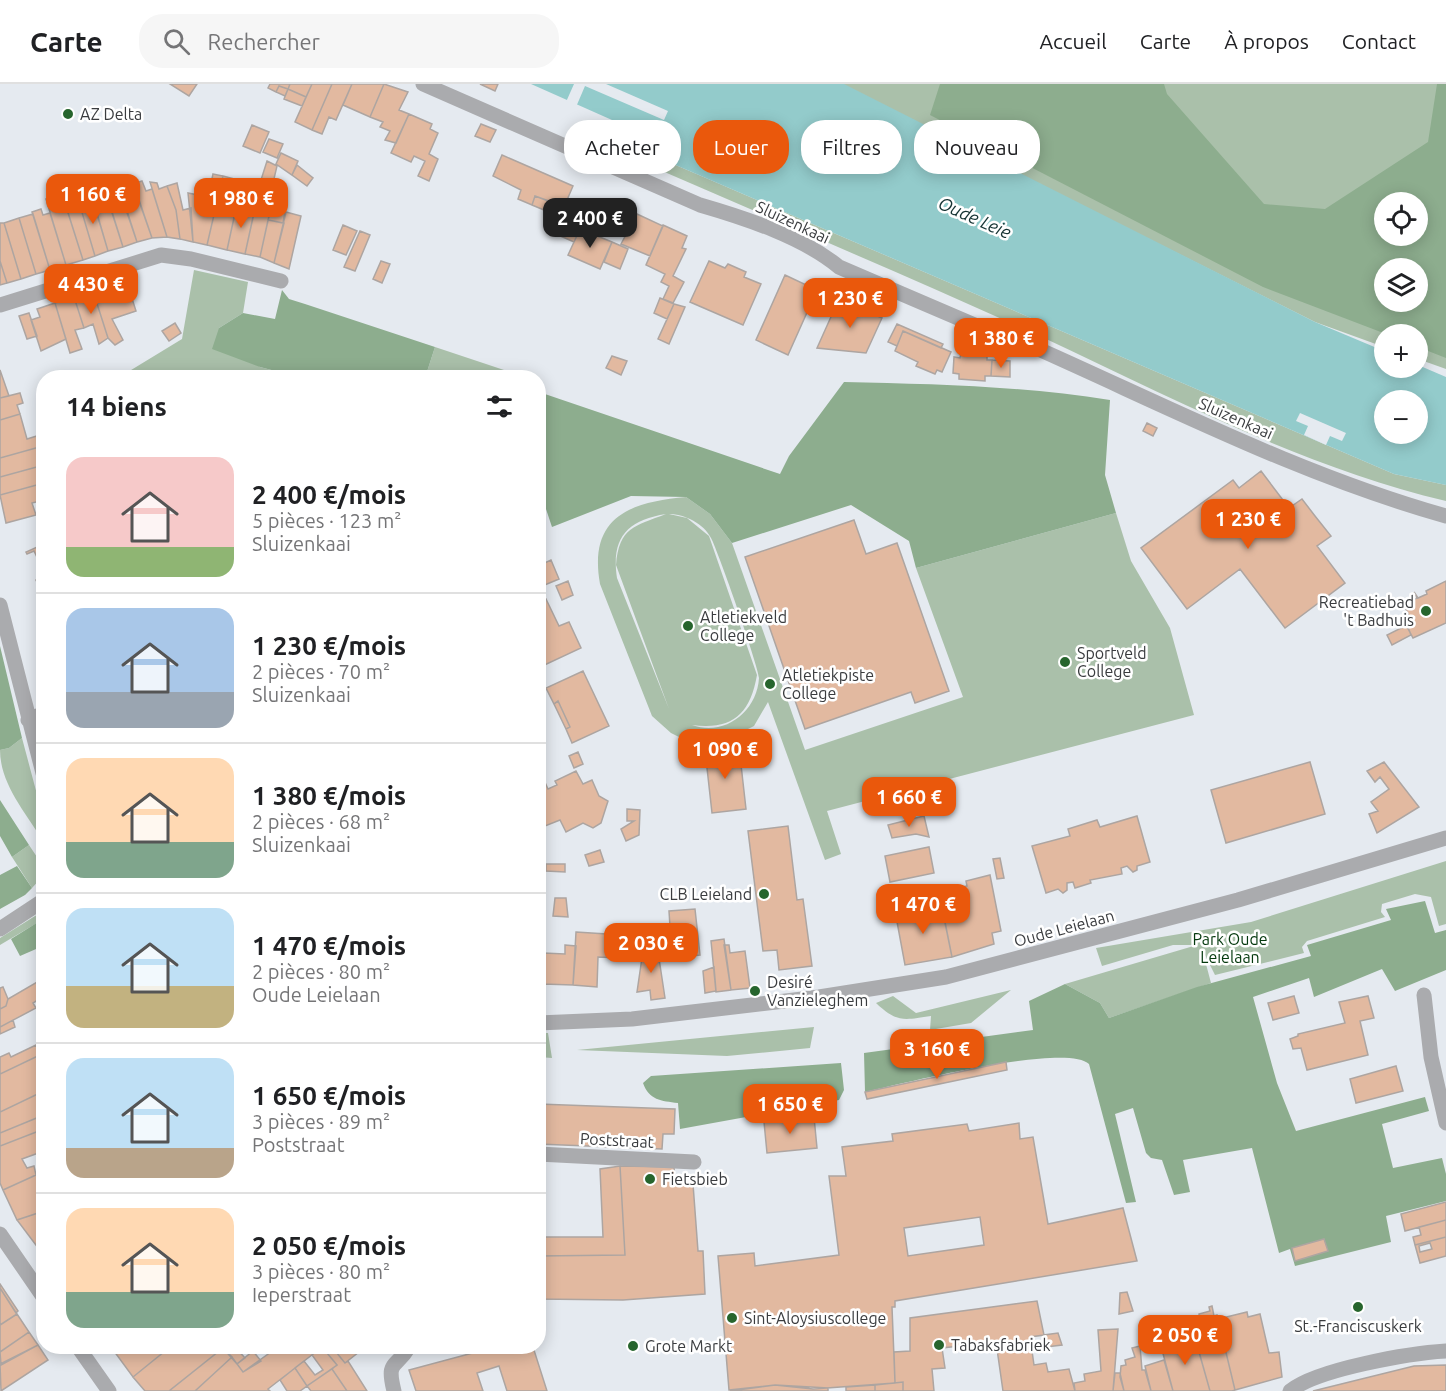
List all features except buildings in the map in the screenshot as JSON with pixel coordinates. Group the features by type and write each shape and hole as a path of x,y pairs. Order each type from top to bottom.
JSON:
{"street":[{"name":"Sluizenkaai","path":"423,84 700,206 735,215 801,243 822,253 839,267 1019,344 1036,348 1257,448 1380,498 1446,516"},
{"path":"0,305 161,255 191,259 281,281"},
{"path":"0,604 36,748"},
{"path":"28,720 36,716"},
{"name":"Oude Leielaan","path":"546,1023 632,1019 819,997 946,977 1238,900 1446,838"},
{"path":"0,929 36,905"},
{"path":"1424,995 1431,1057 1446,1123"},
{"name":"Poststraat","path":"546,1154 694,1162"},
{"path":"0,1234 36,1286"},
{"path":"1280,1391 1389,1359 1446,1351"},
{"path":"83,1354 109,1391"},
{"path":"394,1391 390,1373 396,1359 401,1354"}],"green space":[{"path":"839,84 1446,84 1446,369 1428,363 1428,324 1374,324 1374,343 1315,322 1019,174 1040,174 1040,120 914,122"},
{"path":"940,84 1164,84 1167,94 1264,204 1325,209 1428,142 1437,84 1446,84 1446,358 1428,351 1428,324 1374,324 1374,329 1263,287 1040,172 1040,120 940,120 930,115"},
{"path":"681,167 1394,474 1446,485 1446,501 1342,470 1241,430 1044,338 669,174 681,174"},
{"path":"194,270 248,282 243,313 219,328 260,367 271,370 131,370 182,339"},
{"path":"282,290 289,299 435,347 428,370 271,370 212,349 219,328 243,313 275,319"},
{"path":"435,347 504,370 428,370"},
{"path":"844,382 1011,389 1110,400 1105,475 1116,513 916,568 909,541 851,505 732,543 710,514 686,497 631,496 552,527 546,509 546,394 780,474 789,456"},
{"name":"Sportveld College","path":"686,497 710,514 732,543 805,750 963,697 916,568 1116,513 1131,561 1170,628 1194,715 827,811 841,854 825,860 768,702 754,726 728,739 708,745 693,744 671,733 652,716 600,584 598,561 600,543 607,528 618,517 647,503","holes":["666,514 637,525 625,535 616,565 617,552 625,533 641,521","687,518 704,528 711,538 738,609 759,678 757,690 745,711 737,719 716,728 692,725 718,725 737,717 750,700 757,675 709,536","616,565 669,709 617,578"]},
{"path":"0,646 22,738 9,748 0,750"},
{"path":"22,738 36,791 36,830 15,798 4,775 0,750 9,748"},
{"path":"0,800 29,845 12,857 0,836"},
{"path":"29,845 36,856 36,884 32,888 12,857"},
{"name":"Park Oude Leielaan","path":"1446,861 1446,924 1439,926 1431,897 1415,894 1382,904 1381,912 1385,917 1307,941 1302,947 1304,953 1215,975 1202,949 1211,983 1109,1018 1100,1003 1065,984 1197,945 1173,945 1102,966 1096,948 1251,922"},
{"path":"17,866 32,888 25,895 0,909 0,875"},
{"path":"1425,901 1435,933 1446,930 1446,970 1395,991 1382,969 1314,997 1309,978 1253,997 1277,1083 1296,1131 1425,1097 1429,1111 1382,1124 1393,1168 1442,1158 1446,1174 1446,1201 1386,1216 1391,1242 1295,1266 1290,1249 1279,1253 1252,1148 1183,1160 1190,1192 1174,1195 1162,1160 1151,1158 1146,1153 1133,1108 1115,1114 1136,1202 1126,1203 1089,1064 1074,1059 1049,1058 1018,1061 865,1092 864,1053 1033,1030 1029,1001 1065,984 1100,1003 1109,1018 1197,987 1311,956 1307,945 1391,920 1386,909"},
{"path":"36,915 36,924 0,945 0,938"},
{"path":"36,923 36,949 20,956 11,939"},
{"path":"1011,990 971,1023 930,1030 931,1016 901,1019 876,1003 893,996 916,1013"},
{"path":"814,1027 810,1048 727,1056 577,1050"},
{"path":"546,1033 548,1033 552,1058 546,1058"},
{"path":"841,1063 844,1090 839,1100 680,1129 678,1103 652,1096 643,1083 651,1076"}],"water":[{"name":"Oude Leie","path":"531,84 844,84 915,120 914,174 1022,174 1315,322 1374,347 1374,378 1428,378 1428,369 1446,377 1446,485 1394,474 696,174 789,174 789,120 693,120 693,172 681,167 681,120 612,120"}],"pier":[{"path":"574,84 606,84 668,111 664,120 585,86 576,107 566,102"},
{"path":"1300,413 1346,433 1342,441 1330,436 1326,445 1304,435 1308,426 1296,421"}],"place":[{"name":"AZ Delta","path":"68,114"},
{"name":"Recreatiebad 't Badhuis","path":"1426,611"},
{"name":"Atletiekveld College","path":"688,626"},
{"name":"Sportveld College","path":"1065,662"},
{"name":"Atletiekpiste College","path":"770,684"},
{"name":"CLB Leieland","path":"764,894"},
{"name":"Desiré Vanzieleghem","path":"755,991"},
{"name":"Fietsbieb","path":"650,1179"},
{"name":"St.-Franciscuskerk","path":"1358,1307"},
{"name":"Sint-Aloysiuscollege","path":"732,1318"},
{"name":"Tabaksfabriek","path":"939,1345"},
{"name":"Grote Markt","path":"633,1346"}]}
